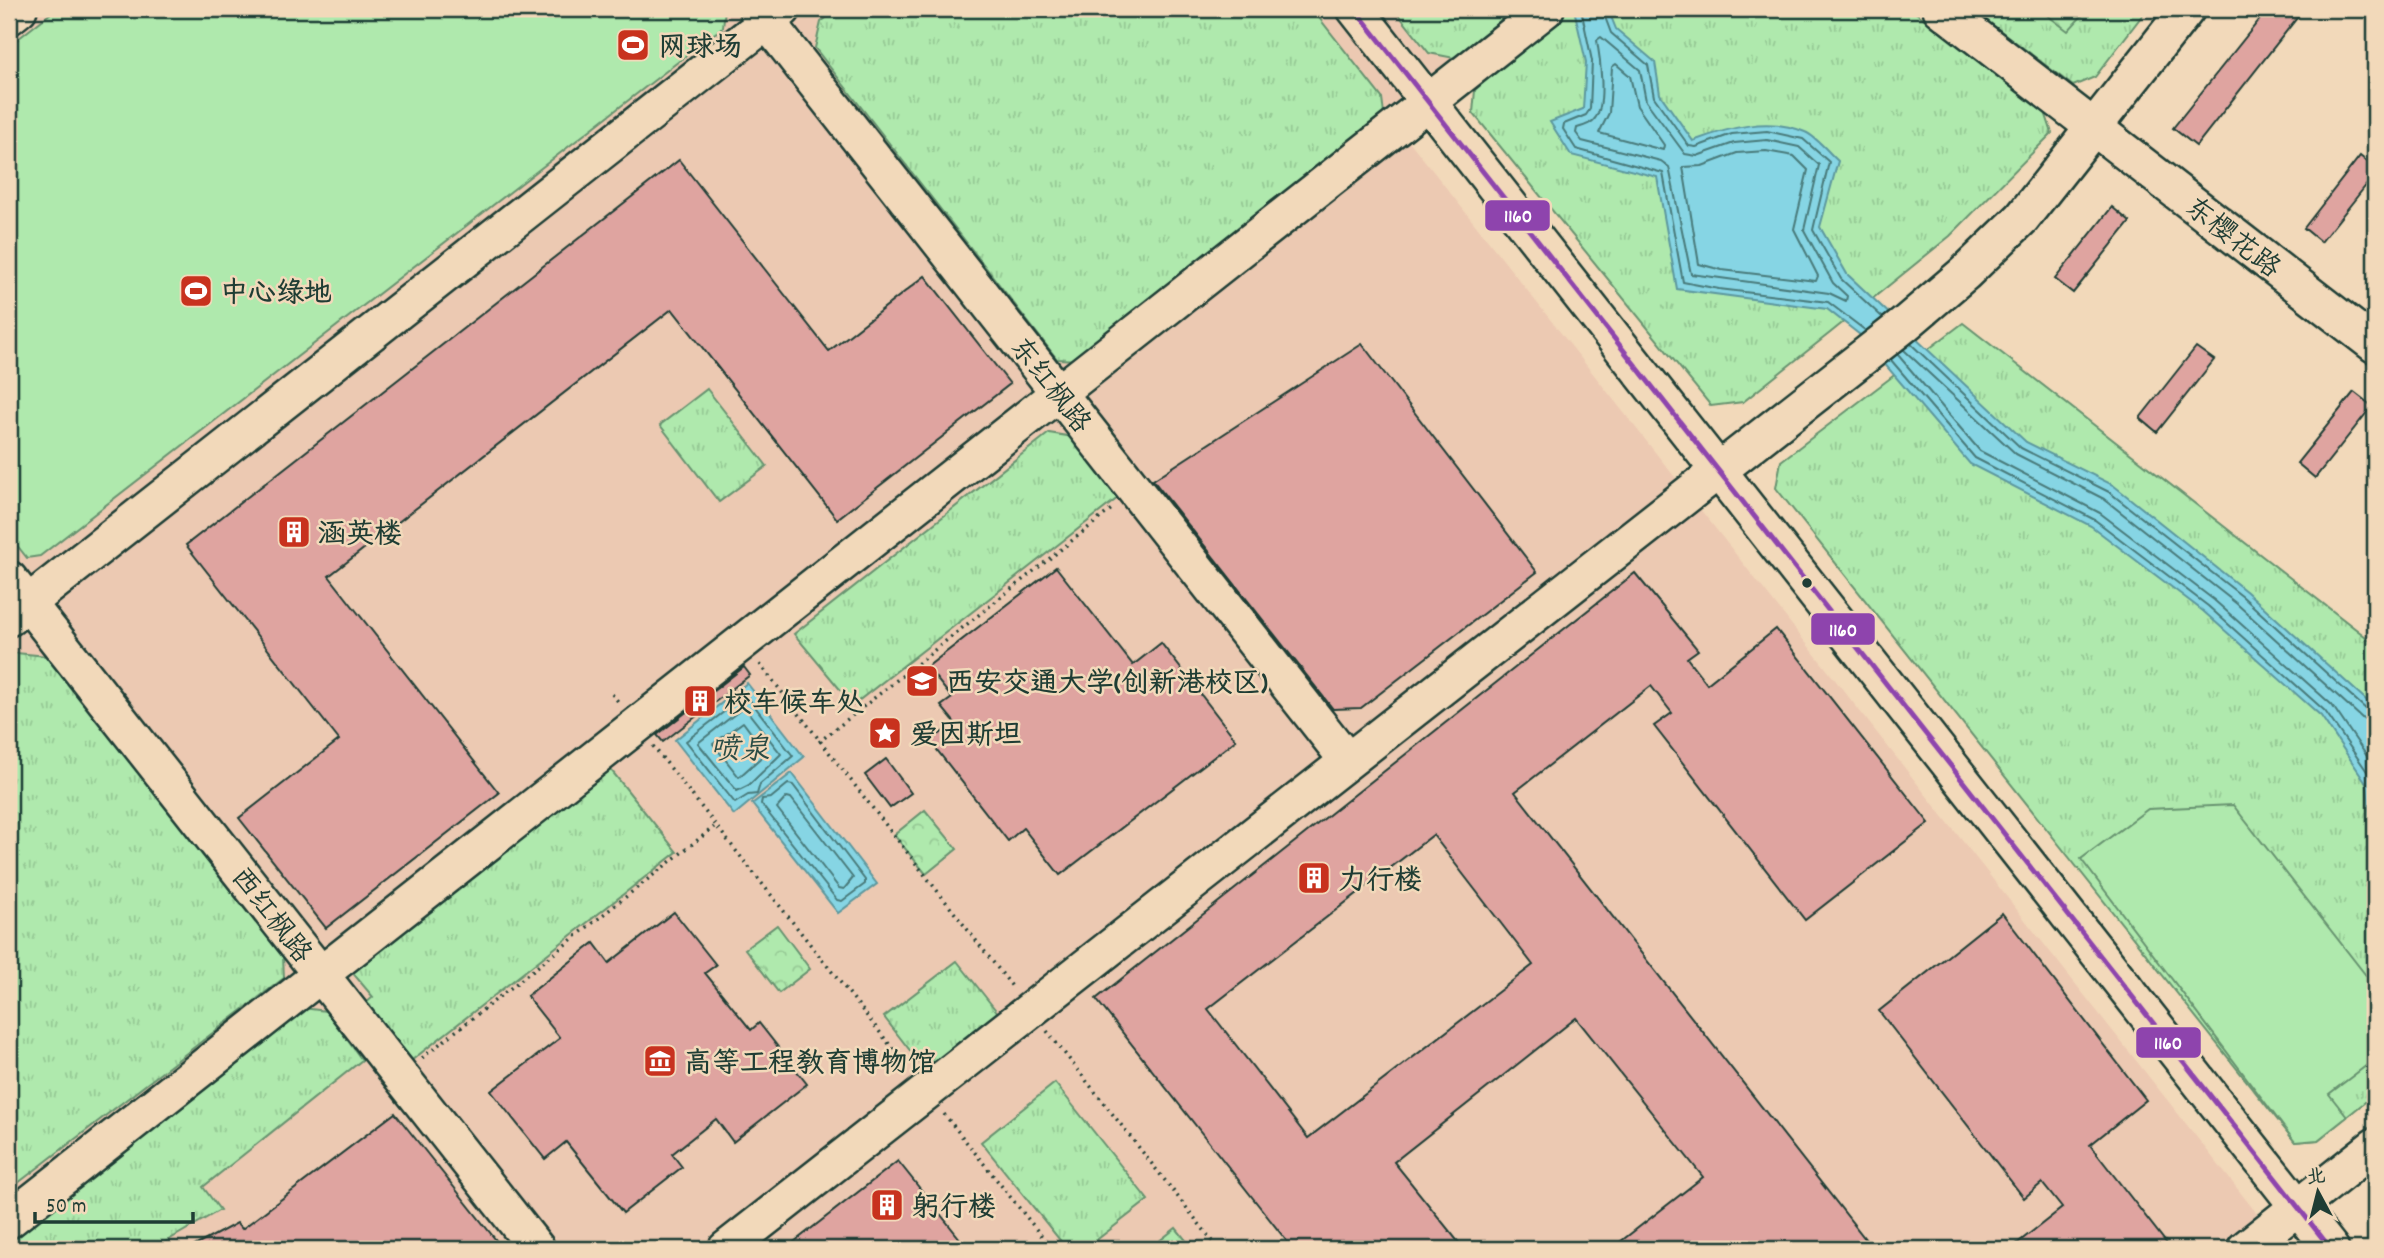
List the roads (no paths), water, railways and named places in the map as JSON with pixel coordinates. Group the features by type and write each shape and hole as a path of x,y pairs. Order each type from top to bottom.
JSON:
{"street":[{"path":"9,17 19,9"},
{"path":"1355,9 2331,1249"},
{"path":"9,1220 1546,9"},
{"name":"东樱花路","path":"1941,9 2375,345"},
{"path":"726,1249 1904,325 1965,273 2022,218 2187,9"},
{"path":"15,600 769,13"},
{"name":"东红枫路","path":"769,13 1347,760"},
{"name":"西红枫路","path":"15,600 320,974 537,1249"},
{"path":"2245,1249 2375,1146"}],"water":[{"path":"1574,9 1608,9 1616,29 1655,62 1660,94 1693,141 1734,128 1763,124 1791,127 1818,141 1838,161 1820,227 1847,274 2026,442 2113,485 2247,592 2375,708 2375,849 2372,846 2367,784 2321,716 2203,611 2091,526 1970,464 1860,335 1827,309 1677,289 1657,177 1571,155 1550,122 1583,109 1586,62"},
{"name":"喷泉","path":"747,683 804,757 734,815 675,740"},
{"path":"792,773 877,884 838,913 752,804"}],"place":[{"name":"网球场","path":"633,45"},
{"name":"中心绿地","path":"196,291"},
{"name":"涵英楼","path":"294,532"},
{"name":"西安交通大学(创新港校区)","path":"922,681"},
{"name":"校车候车处","path":"700,701"},
{"name":"爱因斯坦","path":"885,733"},
{"name":"力行楼","path":"1314,878"},
{"name":"高等工程教育博物馆","path":"660,1061"},
{"name":"躬行楼","path":"887,1205"}]}
